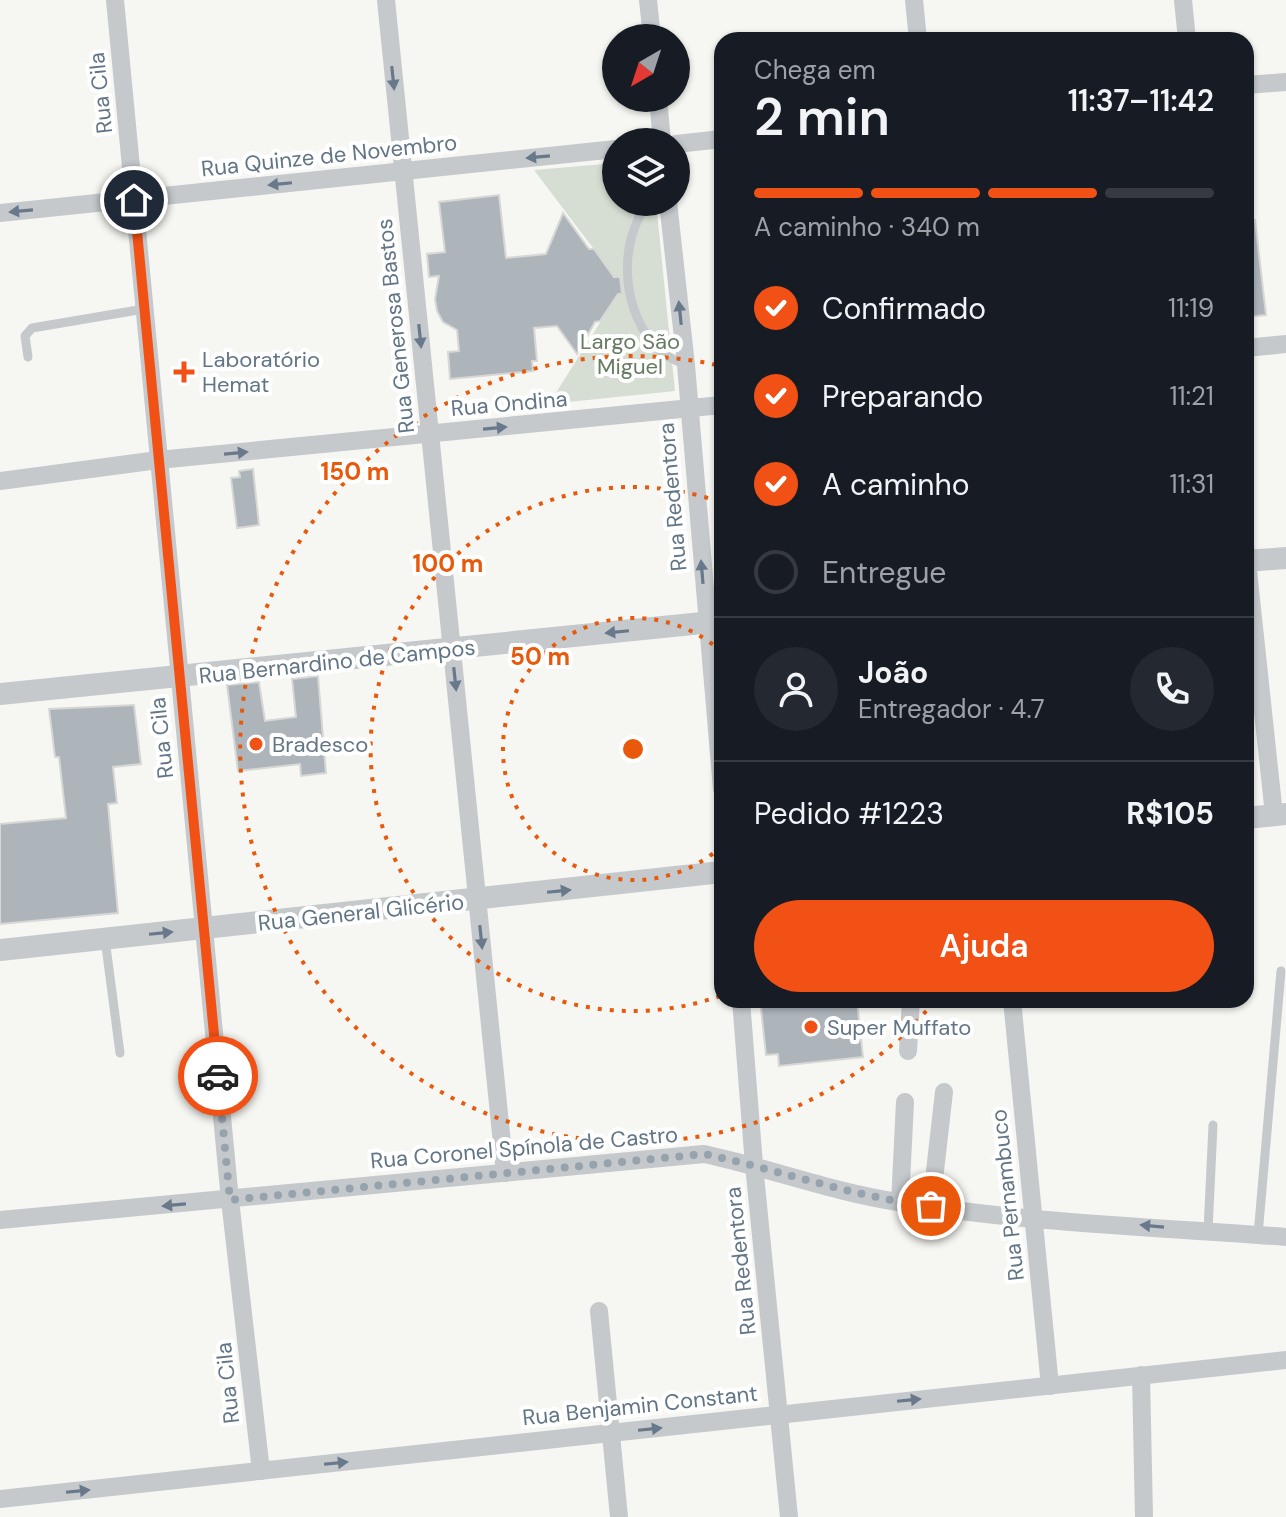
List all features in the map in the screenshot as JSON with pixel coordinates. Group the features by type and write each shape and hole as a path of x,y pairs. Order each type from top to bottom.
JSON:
{"street":[{"name":"Rua Cila","path":"115,0 230,1200 261,1471"},
{"name":"Rua Generosa Bastos","path":"386,0 505,1173"},
{"path":"648,0 651,24"},
{"path":"914,0 917,32"},
{"path":"1183,0 1186,32"},
{"path":"1254,84 1286,82"},
{"path":"690,142 714,140"},
{"name":"Rua Quinze de Novembro","path":"0,213 602,150"},
{"name":"Rua Redentora","path":"670,216 714,622"},
{"path":"1254,347 1286,344"},
{"name":"Rua Ondina","path":"0,481 158,460 714,406"},
{"path":"1254,560 1286,558"},
{"path":"1254,621 1280,814 1254,817"},
{"name":"Rua Bernardino de Campos","path":"0,694 714,622"},
{"name":"Rua General Glicério","path":"0,950 714,873"},
{"name":"Rua Redentora","path":"742,1008 789,1517"},
{"path":"908,1051 911,1008"},
{"name":"Rua Pernambuco","path":"1013,1008 1050,1386"},
{"path":"931,1206 944,1092"},
{"path":"900,1203 905,1102"},
{"name":"Rua Coronel Spínola de Castro","path":"0,1220 704,1154 850,1193 900,1203 1286,1237"},
{"path":"599,1311 619,1517"},
{"name":"Rua Benjamin Constant","path":"0,1499 1286,1360"},
{"path":"1141,1375 1144,1517"}],"lane":[{"path":"641,216 632,238 628,284 633,309 647,335 661,352 686,365"},
{"path":"28,357 25,336 32,328 144,309"},
{"path":"105,939 120,1053"},
{"path":"1258,1235 1281,971"},
{"path":"1208,1231 1213,1125"}],"green space":[{"name":"Largo São Miguel","path":"602,164 602,216 657,216 675,391 549,404 618,294 622,294 621,277 615,277 534,170"}],"building":[{"path":"499,195 506,258 546,254 563,213 589,249 594,249 614,277 620,277 622,294 618,294 600,321 595,322 577,354 557,326 534,328 537,361 532,361 533,371 450,379 448,352 459,351 457,330 443,322 437,311 435,299 439,276 429,277 427,254 445,252 439,202"},
{"path":"1254,220 1255,220 1266,315 1254,316"},
{"path":"253,469 259,525 237,528 231,478 240,477 239,471"},
{"path":"318,676 326,773 301,776 300,764 238,771 227,685 259,682 265,721 296,717 292,679"},
{"path":"134,705 141,764 113,767 117,803 108,804 118,913 0,924 0,824 66,818 59,757 55,757 49,709"},
{"name":"Super Muffato","path":"761,1008 858,1008 863,1057 779,1066 778,1054 766,1055"}],"way so far":[{"path":"218,1076 230,1200 704,1154 850,1193 931,1206"}],"place":[{"name":"Laboratório Hemat","path":"184,372"},
{"name":"Bradesco","path":"256,744"},
{"name":"Super Muffato","path":"811,1027"}],"route":[{"path":"134,200 218,1076"}]}
